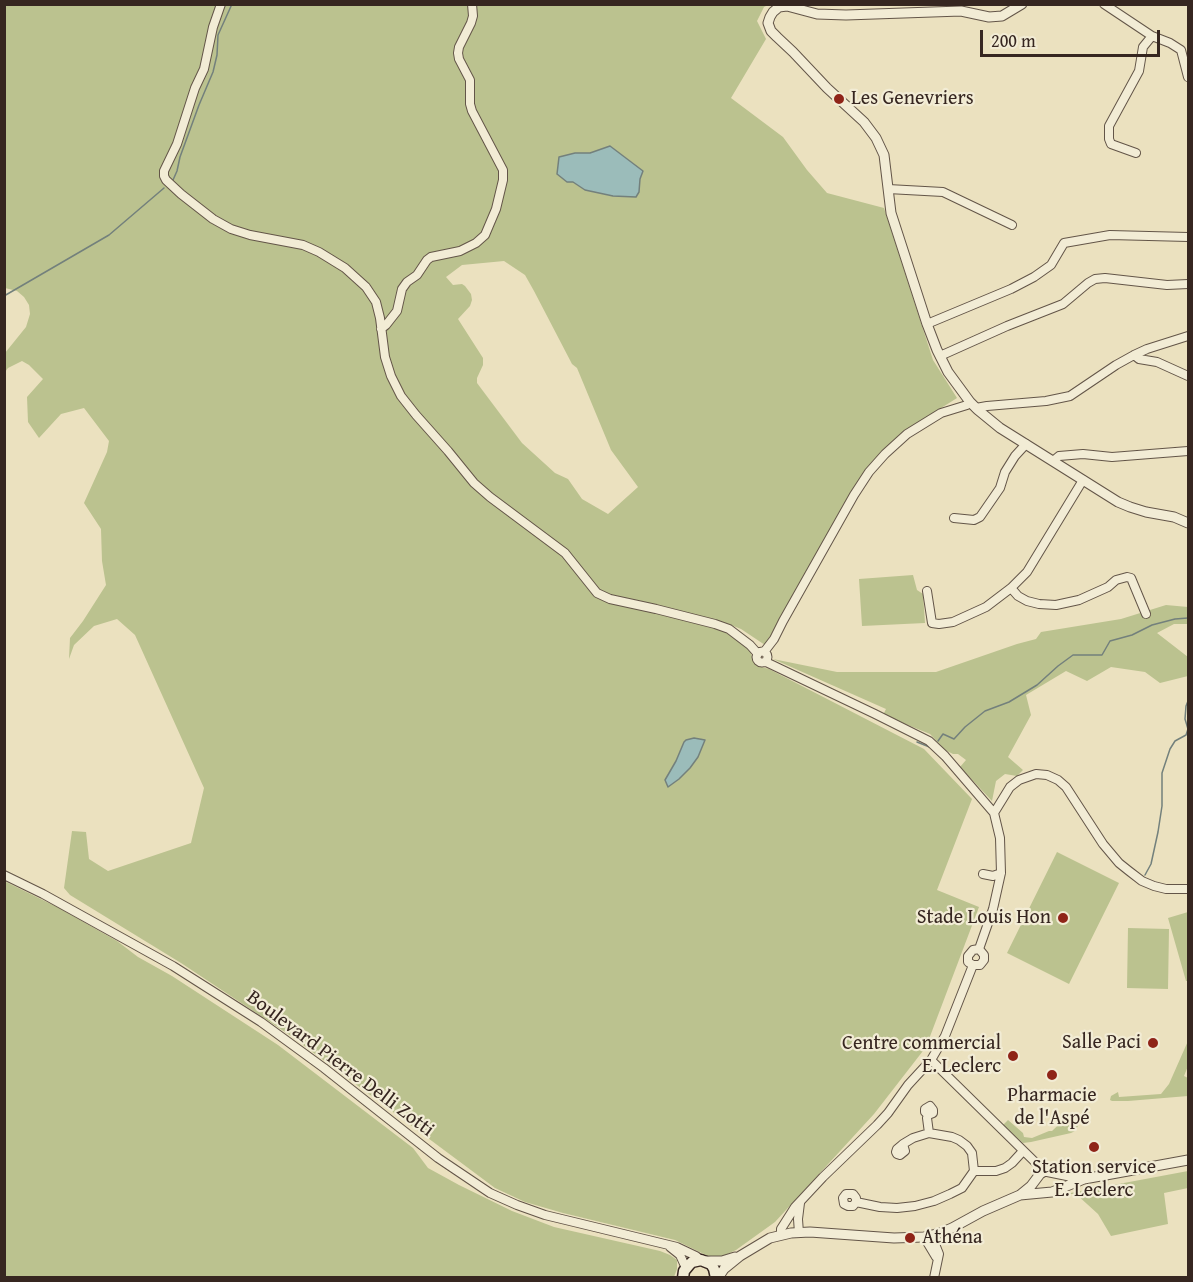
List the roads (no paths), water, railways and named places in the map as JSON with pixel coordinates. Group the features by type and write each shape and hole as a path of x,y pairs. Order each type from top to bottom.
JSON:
{"main road":[{"path":"685,1273 692,1262 703,1261 714,1269 717,1278"}],"street":[{"path":"221,4 213,27 204,69 195,88 177,144 164,171 164,177 181,194 213,219 231,229 303,245 345,268 366,287 378,310 385,357 401,396 474,483 565,553 597,593 610,599 729,629 761,653 767,654 766,662 929,741 945,756 994,813 1000,838 1001,873 993,909 978,949"},
{"path":"381,329 397,311 402,289 407,282 417,275 431,257 460,251 476,243 485,235 496,208 503,180 503,170 472,111 470,80 458,53 471,23 472,4"},
{"path":"1022,4 1002,16 989,17 961,11 904,8 846,15 817,14 787,6 779,7 773,12 768,22 771,31 864,122 876,138 884,155 891,213 927,324 940,356 957,386 973,405 1000,428 1083,480 1130,507 1174,517 1188,523"},
{"path":"1104,4 1152,36 1181,50 1188,77"},
{"path":"1136,153 1111,144 1110,126 1139,70 1143,47 1152,36"},
{"path":"888,189 943,192 1012,225"},
{"path":"927,324 1034,277 1051,266 1064,243 1110,235 1188,237"},
{"path":"940,356 1063,304 1095,279 1105,278 1167,285 1188,284"},
{"path":"761,653 774,639 869,472 907,434 941,413 967,405 1046,401 1070,396 1134,355 1188,336"},
{"path":"1134,355 1139,359 1157,362 1188,376"},
{"path":"954,518 974,520 980,518 1000,488 1005,472 1026,444"},
{"path":"1053,461 1059,456 1067,455 1112,457 1188,451"},
{"path":"927,591 932,623 952,621 986,608 1027,572 1083,480"},
{"path":"1011,588 1027,601 1056,605 1093,595 1116,580 1127,577 1131,578 1146,614"},
{"path":"994,813 1010,787 1019,780 1036,774 1047,775 1058,780 1065,787 1103,844 1119,863 1142,881 1154,886 1188,889"},
{"path":"983,874 993,876 1001,873"},
{"name":"Boulevard Pierre Delli Zotti","path":"4,875 94,921 172,966 261,1022 376,1108 438,1158 490,1193 545,1215 669,1246 685,1251 703,1261"},
{"path":"978,949 984,955 984,960 980,965 973,965 969,962 969,953 978,949"},
{"path":"781,1235 781,1229 790,1214 823,1177 888,1113 908,1085 931,1060 945,1036 973,965"},
{"path":"931,1060 1037,1164 1039,1189 1044,1192"},
{"path":"928,1115 929,1133"},
{"path":"855,1202 880,1207 915,1206 934,1201 962,1188 974,1171 972,1153 967,1146 952,1137 929,1133 903,1144"},
{"path":"974,1171 996,1171 1005,1168 1023,1151"},
{"path":"1020,1195 1052,1192 1084,1179 1188,1160"},
{"path":"717,1278 740,1256 770,1238 781,1235 817,1232 894,1238 928,1236 952,1228 1020,1195 1039,1176 1049,1171 1084,1179"},
{"path":"1055,1190 1059,1184 1056,1174"},
{"path":"799,1233 800,1203"},
{"path":"928,1236 938,1261 934,1278"},
{"path":"669,1246 680,1255 685,1273"},
{"path":"703,1261 722,1261 740,1256"}],"water":[{"path":"610,146 643,171 636,197 613,196 585,190 573,182 567,182 557,174 559,157 575,153 590,153"},
{"path":"694,738 705,740 698,757 679,779 668,787 665,780 684,742"}],"waterway":[{"path":"173,180 213,72 218,35 232,4"},
{"path":"4,296 109,235 164,188"},
{"path":"938,741 943,734 954,739 985,711 1009,702 1037,685 1073,655 1102,655 1110,641 1132,635 1152,625 1188,618"},
{"path":"1145,875 1151,864 1158,832 1162,806 1162,773 1175,741 1186,735 1188,729 1185,719 1188,701"},
{"path":"917,742 932,748"}],"place":[{"name":"Les Genevriers","path":"839,99"},
{"name":"Stade Louis Hon","path":"1063,918"},
{"name":"Salle Paci","path":"1153,1043"},
{"name":"Centre commercial E. Leclerc","path":"1013,1056"},
{"name":"Pharmacie de l'Aspé","path":"1052,1075"},
{"name":"Station service E. Leclerc","path":"1094,1147"},
{"name":"Athéna","path":"910,1238"}]}
